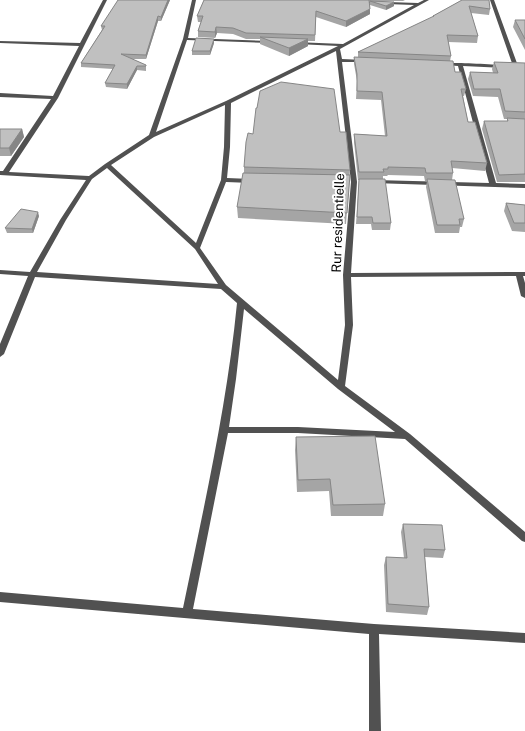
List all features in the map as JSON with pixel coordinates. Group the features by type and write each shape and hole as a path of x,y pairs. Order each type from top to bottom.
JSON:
{"street":[{"path":"3,173 55,98 105,0"},
{"path":"152,136 185,39 194,0"},
{"path":"0,354 34,273 63,220 90,178 107,164 152,136 228,102 338,48 427,0"},
{"path":"492,0 516,67"},
{"path":"350,2 418,4"},
{"path":"185,39 276,42"},
{"path":"0,42 83,45"},
{"path":"292,43 344,45"},
{"name":"Rur residentielle","path":"338,48 354,182 347,275 349,325 342,387"},
{"path":"340,60 370,61"},
{"path":"438,63 525,68"},
{"path":"460,64 492,185"},
{"path":"0,95 55,98"},
{"path":"197,248 224,180 227,146 228,102"},
{"path":"476,121 483,122"},
{"path":"107,164 197,248 223,287 342,387 407,436 525,538"},
{"path":"3,173 90,178"},
{"path":"224,180 254,181"},
{"path":"346,182 362,182"},
{"path":"369,182 525,186"},
{"path":"0,272 34,273 223,287"},
{"path":"347,275 522,274 525,296"},
{"path":"187,612 224,430 237,350 241,301"},
{"path":"224,430 298,430 407,436"},
{"path":"0,597 374,629 525,638"},
{"path":"374,629 375,731"}],"building":[{"path":"118,0 168,0 161,17 158,16 146,55 121,54 146,65 137,66 127,84 105,83 115,65 81,63 105,26 101,26"},
{"path":"204,0 369,0 370,9 346,21 316,11 315,35 246,33 233,28 216,27 215,32 198,31 203,16 197,16"},
{"path":"462,0 489,0 490,9 469,6 478,36 447,35 451,56 358,52 434,16"},
{"path":"370,1 394,2 386,6"},
{"path":"515,20 525,20 525,39"},
{"path":"260,37 308,39 289,48"},
{"path":"196,38 214,39 210,51 192,51"},
{"path":"354,57 453,61 455,72 461,72 466,89 461,89 468,122 475,122 487,163 451,161 453,173 426,173 425,168 388,167 388,169 383,169 384,172 359,172 354,134 387,136 382,92 357,91 357,74"},
{"path":"494,62 525,63 525,112 505,111 500,89 474,89 470,72 498,73"},
{"path":"281,82 334,89 340,132 346,132 350,170 244,167 246,142 248,133 253,134 256,108 260,91"},
{"path":"507,118 525,119 525,174 499,175 484,121 508,121"},
{"path":"0,129 22,129 9,148 0,148"},
{"path":"243,173 350,175 347,213 237,207"},
{"path":"359,179 385,179 391,223 373,223 372,217 357,217"},
{"path":"427,179 455,180 464,219 459,219 460,225 437,225"},
{"path":"506,203 525,205 525,223 514,223"},
{"path":"21,209 38,212 32,229 5,228"},
{"path":"375,436 385,504 333,505 330,479 298,480 296,437"},
{"path":"403,524 442,525 445,550 424,549 429,607 388,604 386,557 407,558"}]}
